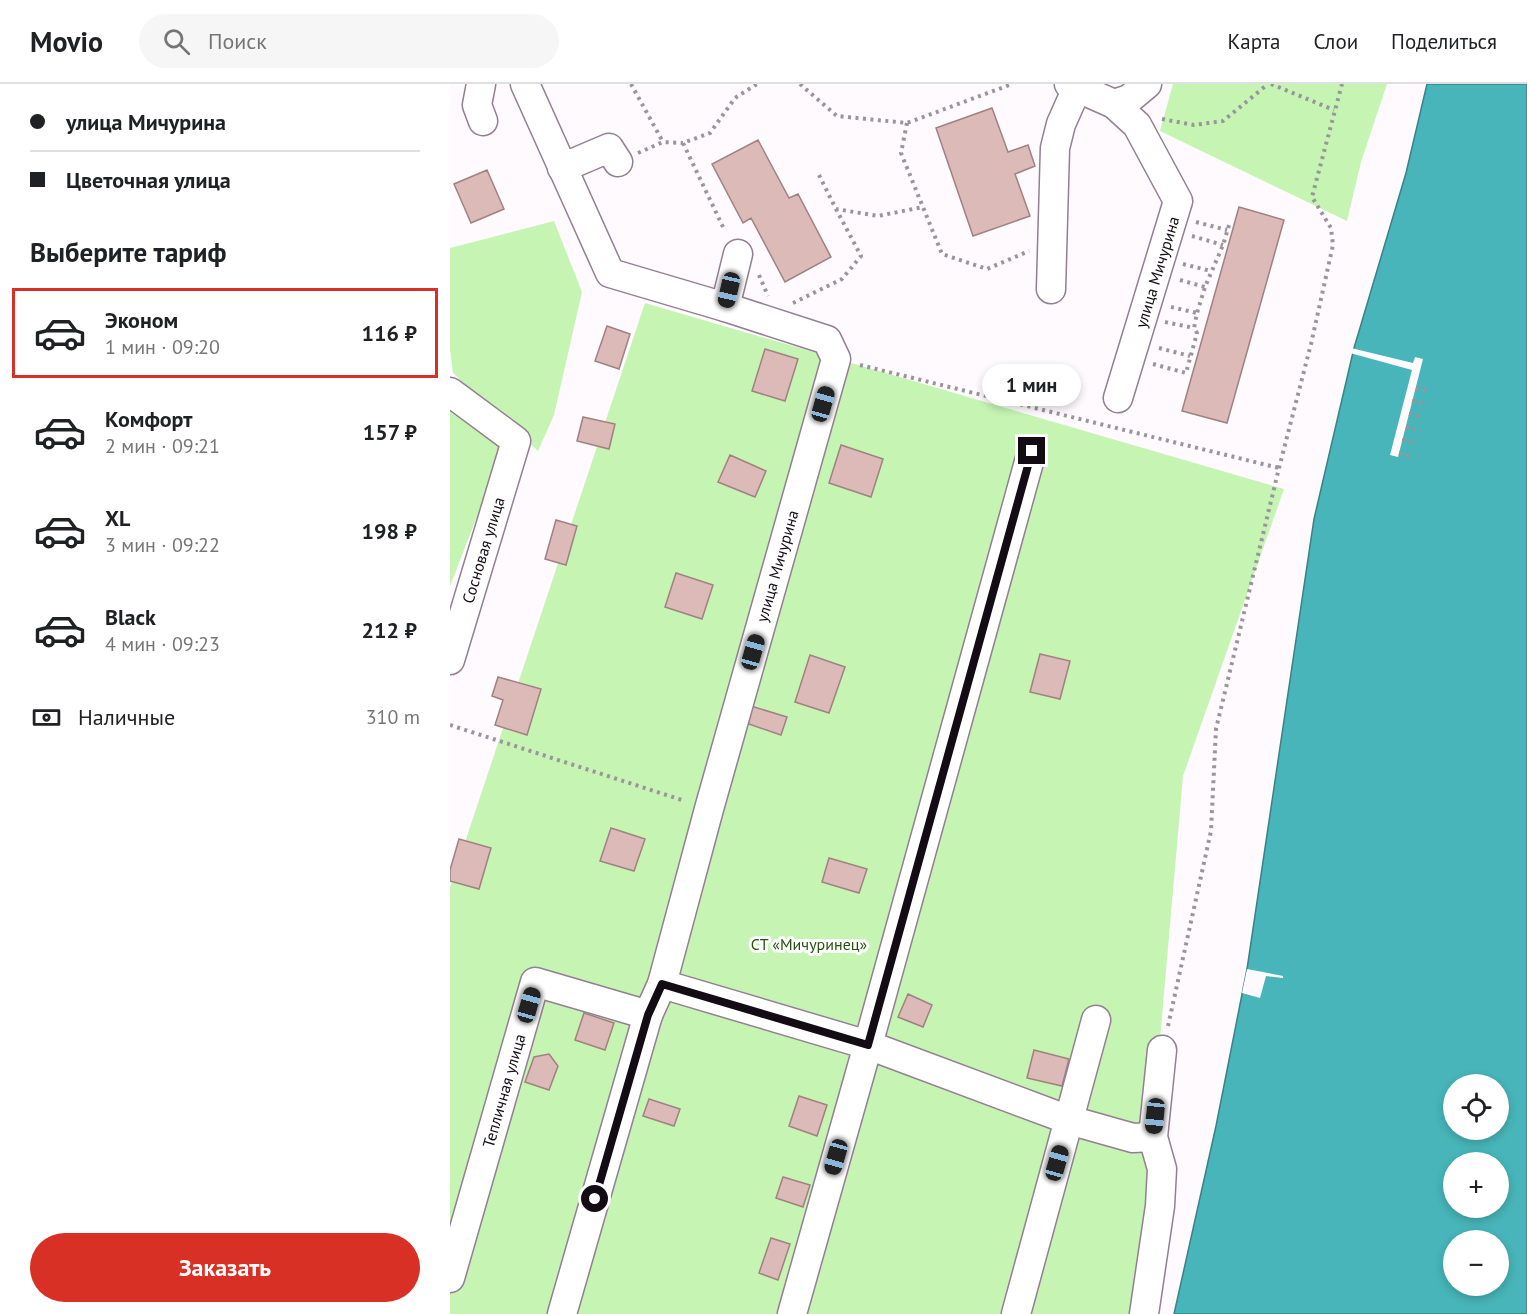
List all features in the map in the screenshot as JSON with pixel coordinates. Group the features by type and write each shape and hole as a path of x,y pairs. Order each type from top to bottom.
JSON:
{"street":[{"path":"481,84 477,105 483,121"},
{"path":"525,84 610,273 827,340 836,359"},
{"path":"1051,289 1055,148 1073,86"},
{"name":"улица Мичурина","path":"1073,86 1130,96 1137,125 1178,201 1118,399"},
{"path":"562,168 609,148 618,162"},
{"path":"725,307 738,254"},
{"name":"улица Мичурина","path":"562,1314 648,1015 662,984 836,359"},
{"name":"Сосновая улица","path":"450,392 516,441 450,660"},
{"path":"792,1314 1032,451"},
{"name":"Тепличная улица","path":"450,1278 535,982 648,1015"},
{"path":"662,984 868,1045 1069,1120 1133,1138 1153,1137"},
{"path":"1016,1314 1096,1020"},
{"path":"1144,1314 1160,1206 1162,1169 1153,1137 1162,1050"}],"path":[{"path":"631,84 663,142"},
{"path":"618,162 663,142 683,143 710,132 735,98 757,84"},
{"path":"800,84 837,116 907,123 1012,84"},
{"path":"1130,96 1154,118 1194,125 1223,121 1269,84 1334,110"},
{"path":"1162,1050 1211,831 1216,729 1313,338 1333,245 1331,228 1312,197 1342,84"},
{"path":"907,123 901,153 942,254 987,269 1053,240"},
{"path":"683,143 723,227"},
{"path":"790,304 842,279 861,256 819,175"},
{"path":"836,209 878,216 923,207"},
{"path":"1133,350 1186,373 1197,333 1194,328 1197,313 1230,222"},
{"path":"1172,223 1227,230"},
{"path":"1172,223 1223,245"},
{"path":"738,254 755,266 770,300"},
{"path":"1133,350 1190,356"},
{"path":"836,359 1279,468"},
{"path":"1416,388 1429,391"},
{"path":"1412,401 1427,404"},
{"path":"1409,414 1424,417"},
{"path":"1406,427 1421,431"},
{"path":"1402,440 1418,443"},
{"path":"1399,453 1414,457"},
{"path":"450,725 709,809"}],"green space":[{"path":"1173,84 1387,84 1361,162 1347,221 1160,131"},
{"path":"554,221 582,292 554,415 538,451 453,373 450,349 450,248"},
{"name":"СТ «Мичуринец»","path":"645,303 1284,489 1183,776 1136,1314 450,1314 450,887"},
{"path":"450,406 505,444 450,586"}],"water":[{"path":"1427,84 1527,84 1527,1314 1174,1314 1216,1126 1247,969 1314,519 1354,348 1406,173"}],"pier":[{"path":"1351,348 1413,363 1415,357 1423,359 1398,457 1390,455 1412,370 1350,353"},
{"path":"1247,969 1283,976 1283,978 1266,976 1260,998 1242,993"}],"building":[{"path":"992,108 1008,152 1028,145 1035,166 1015,174 1030,216 973,236 936,128"},
{"path":"758,140 789,198 798,194 831,257 785,282 751,218 743,223 712,164"},
{"path":"487,170 504,209 471,223 454,184"},
{"path":"1239,207 1284,220 1227,423 1182,411"},
{"path":"607,326 630,334 619,369 595,361"},
{"path":"765,349 798,359 785,401 752,391"},
{"path":"583,417 615,424 609,449 577,441"},
{"path":"841,445 883,459 871,497 829,483"},
{"path":"730,455 766,471 755,497 718,482"},
{"path":"556,520 577,526 566,565 545,559"},
{"path":"676,573 713,585 702,619 665,607"},
{"path":"1040,654 1070,661 1060,699 1030,692"},
{"path":"810,655 845,667 829,713 795,702"},
{"path":"498,677 541,689 527,735 495,725 503,700 492,696"},
{"path":"751,706 787,717 781,735 746,723"},
{"path":"611,828 645,839 634,871 600,861"},
{"path":"459,839 491,848 479,889 450,881 450,870"},
{"path":"829,858 867,869 859,893 822,882"},
{"path":"908,994 932,1005 923,1027 898,1017"},
{"path":"584,1013 614,1023 605,1050 575,1040"},
{"path":"1034,1050 1069,1059 1062,1086 1027,1078"},
{"path":"549,1054 558,1066 549,1090 525,1082 534,1057"},
{"path":"799,1096 827,1105 817,1136 789,1126"},
{"path":"649,1099 680,1109 674,1126 643,1116"},
{"path":"783,1177 810,1185 803,1207 776,1198"},
{"path":"771,1238 790,1244 778,1280 759,1273"}],"route":[{"path":"595,1199 648,1015 662,984 868,1045 1032,451"}]}
